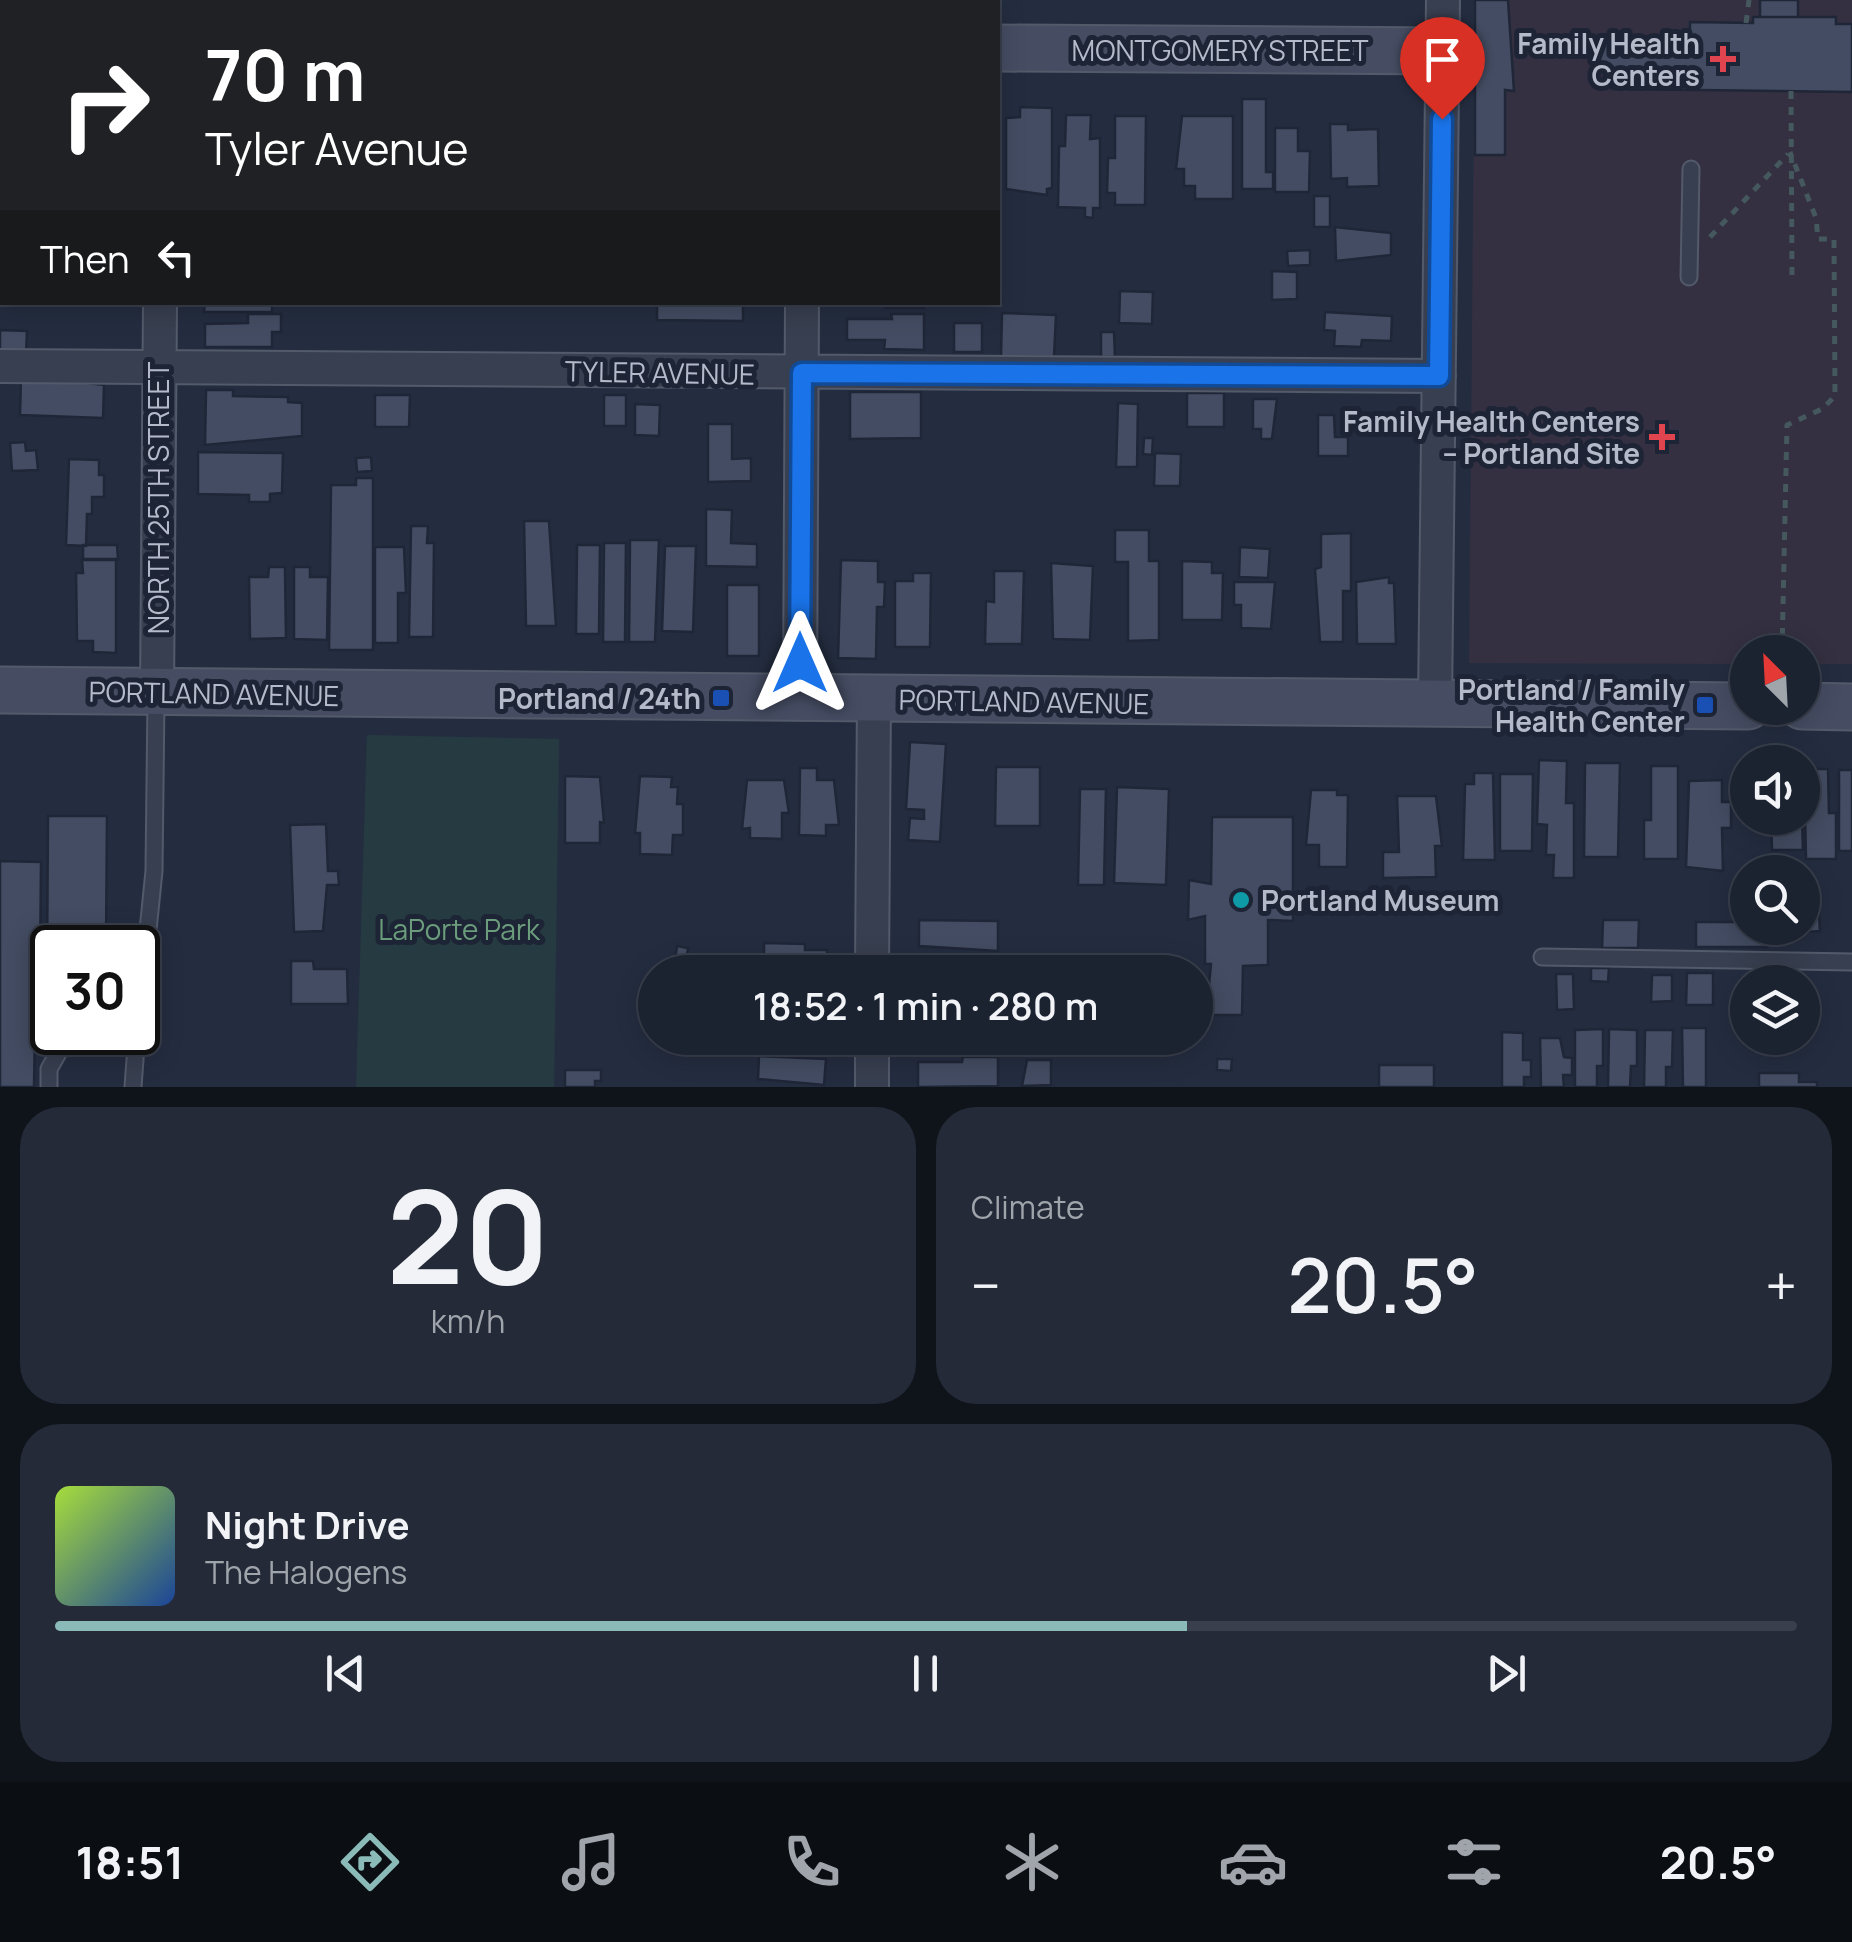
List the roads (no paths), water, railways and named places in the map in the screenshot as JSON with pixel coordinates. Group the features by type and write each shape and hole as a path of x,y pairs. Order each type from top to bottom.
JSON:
{"street":[{"path":"1435,704 1443,0"},
{"name":"MONTGOMERY STREET","path":"1000,48 1443,51"},
{"name":"NORTH 25TH STREET","path":"156,694 160,305"},
{"path":"800,699 802,305"},
{"name":"TYLER AVENUE","path":"0,366 1439,376"},
{"name":"PORTLAND AVENUE","path":"0,690 1730,706"},
{"path":"872,955 874,699"},
{"path":"1820,706 1852,706"},
{"path":"872,1055 872,1087"}],"lane":[{"path":"1689,277 1690,170"},
{"path":"148,925 154,871 156,694"},
{"path":"1542,957 1852,962"},
{"path":"49,1087 49,1069 57,1055"},
{"path":"133,1087 135,1055"}],"place":[{"name":"Family Health Centers","path":"1723,59"},
{"name":"Family Health Centers – Portland Site","path":"1662,437"},
{"name":"Portland / 24th","path":"721,698"},
{"name":"Portland / Family Health Center","path":"1705,705"},
{"name":"Portland Museum","path":"1241,900"}],"park label":[{"name":"LaPorte Park","path":"459,929"}]}
